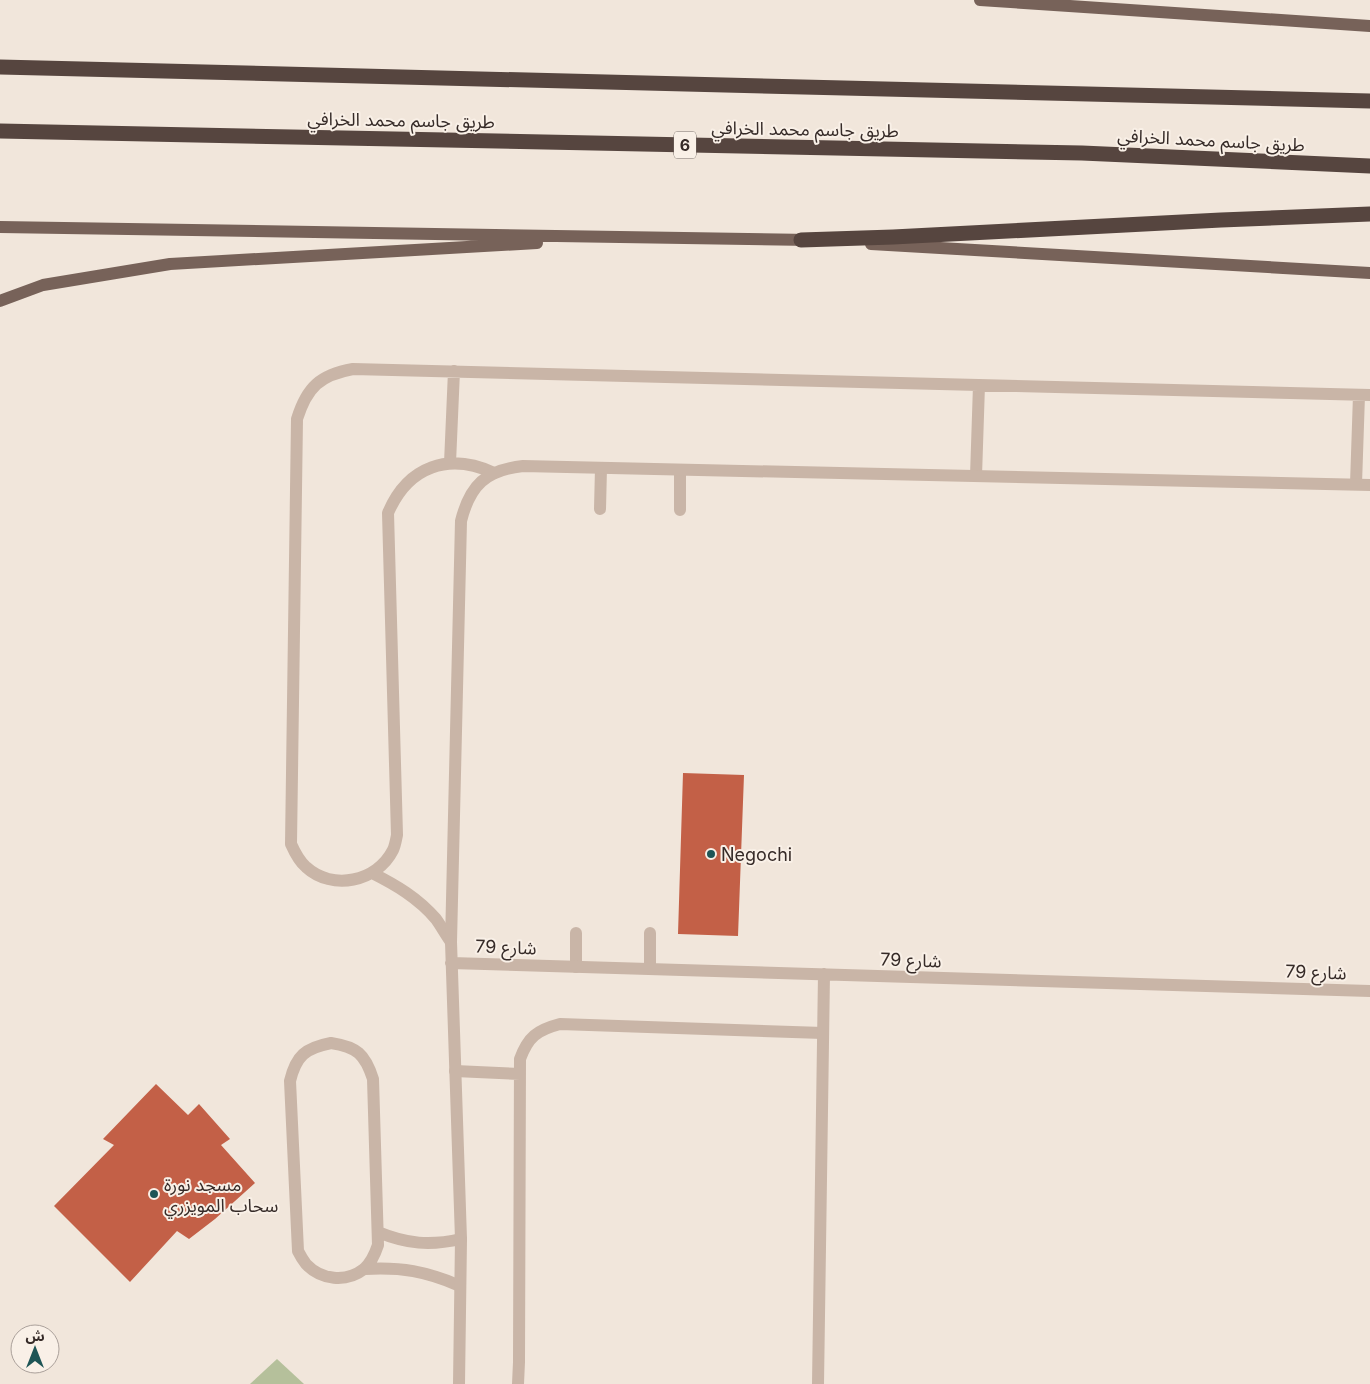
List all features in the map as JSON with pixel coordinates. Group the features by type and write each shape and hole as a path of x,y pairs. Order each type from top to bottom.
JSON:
{"highway":[{"path":"0,67 1370,101"},
{"name":"طريق جاسم محمد الخرافي","path":"0,131 1082,153 1370,166"},
{"path":"801,240 1370,214"}],"main road":[{"path":"980,0 1370,26"},
{"path":"0,227 801,240 1370,273"},
{"path":"0,301 43,285 170,264 643,237"}],"street":[{"path":"494,473 480,466 465,463 435,466 421,472 409,481 400,490 388,512 397,835 393,850 384,863 372,874 344,881 324,878 306,868 297,857 291,844 297,419 302,404 310,390 322,379 337,372 353,369 1364,395 1356,484"},
{"path":"450,463 454,372"},
{"path":"976,476 978,385"},
{"path":"459,1384 461,1240 451,942 461,521 464,506 471,493 481,481 494,473 508,468 523,466 1370,485"},
{"path":"600,509 601,468"},
{"path":"680,470 680,510"},
{"path":"372,874 396,885 418,900 436,920 451,942"},
{"path":"576,933 576,967"},
{"path":"650,933 650,969"},
{"name":"شارع 79","path":"451,963 1370,991"},
{"path":"818,1384 824,974"},
{"path":"518,1384 520,1059 525,1046 534,1035 546,1028 560,1024 823,1032"},
{"path":"330,1043 346,1045 359,1052 368,1064 373,1079 378,1246 373,1258 364,1268 353,1275 340,1278 327,1277 314,1271 305,1262 298,1250 290,1081 294,1067 303,1054 316,1046 330,1043"},
{"path":"455,1071 520,1074"},
{"path":"378,1232 410,1243 444,1243 461,1240"},
{"path":"364,1268 404,1268 442,1278 460,1286"}],"green space":[{"path":"277,1359 304,1384 250,1384"}],"building":[{"name":"Negochi","path":"683,773 744,775 738,936 678,934"},
{"name":"مسجد نورة سحاب المويزري","path":"156,1084 188,1115 199,1104 230,1139 221,1145 255,1183 215,1219 189,1239 177,1231 130,1282 54,1206 114,1145 103,1139"}],"place":[{"name":"Negochi","path":"711,854"},
{"name":"مسجد نورة سحاب المويزري","path":"154,1194"}]}
